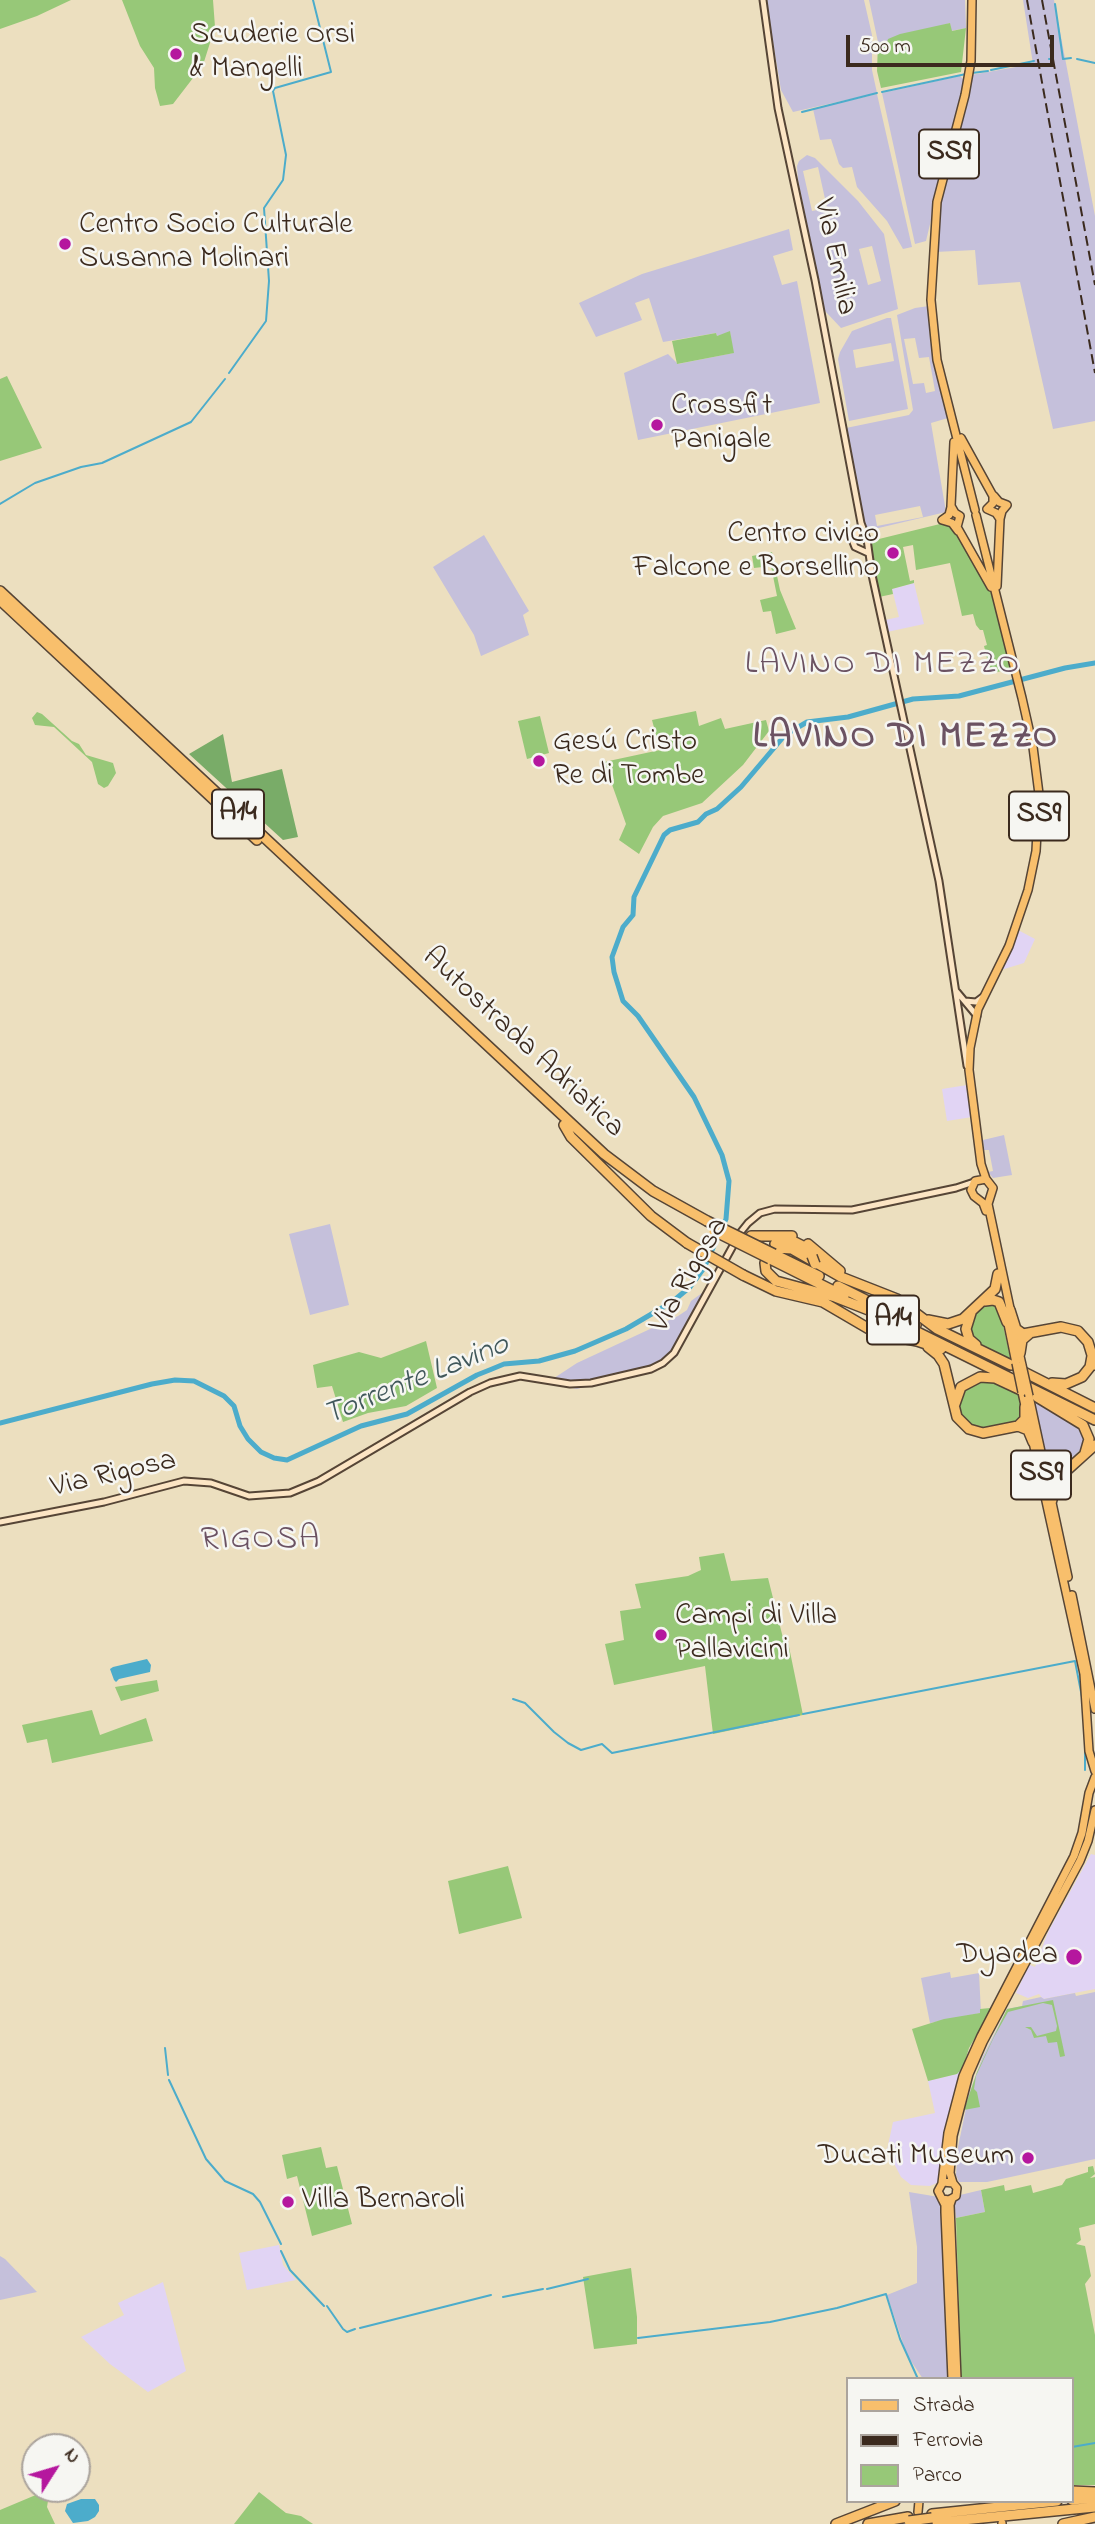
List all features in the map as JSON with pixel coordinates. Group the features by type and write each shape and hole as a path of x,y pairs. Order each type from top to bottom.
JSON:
{"highway":[{"name":"Autostrada Adriatica","path":"0,591 594,1145 653,1191 705,1223"},
{"name":"Autostrada Adriatica","path":"0,600 564,1125 632,1184 659,1202 1095,1410"},
{"path":"564,1125 571,1137 663,1227 743,1275 776,1291 823,1302"},
{"path":"705,1223 751,1236 797,1237 859,1284"},
{"path":"941,1337 879,1300 824,1273 802,1245 782,1241 766,1252 762,1262 763,1269 774,1284 805,1292 882,1335 917,1341 949,1353 1026,1393 1083,1425 1088,1439 1085,1453"},
{"path":"889,1318 835,1297 776,1281 766,1271 766,1260 773,1249 788,1247 841,1277 887,1294 948,1335 1017,1362"},
{"name":"Autostrada Adriatica","path":"772,1256 889,1318 1095,1420"},
{"path":"918,1315 935,1323 960,1321 995,1289 998,1274"},
{"path":"984,1301 999,1302 1007,1322"},
{"path":"1010,1310 1018,1331 1029,1334 1069,1327 1084,1336 1092,1351 1095,1365"},
{"path":"971,1313 966,1325 971,1342 1017,1362 1030,1375 1095,1410"},
{"path":"1017,1362 1021,1340 1029,1334"},
{"path":"917,1341 941,1359 962,1424 977,1433 1018,1426 1028,1430 1033,1442"},
{"path":"1030,1375 1058,1384 1072,1383 1086,1373 1091,1363 1092,1351"},
{"path":"955,1409 959,1390 967,1382 990,1377 1095,1426"},
{"path":"1018,1426 1025,1419 1025,1407"},
{"path":"1052,1500 1054,1482 1095,1445"},
{"path":"1043,1460 1047,1469 1055,1473 1069,1468"},
{"path":"1074,2492 1095,2502"},
{"path":"1074,2500 1095,2502"},
{"path":"868,2524 1095,2502"},
{"path":"962,2524 1095,2502"},
{"path":"836,2524 890,2503"},
{"path":"922,2524 932,2518 1042,2503"},
{"path":"1063,2524 1095,2517"},
{"path":"892,2524 909,2519"}],"main road":[{"name":"Via Emilia","path":"763,0 778,108 819,296 861,523 939,881 969,1079"},
{"name":"SS9","path":"972,0 968,74 937,202 931,300 933,337 1022,698 1033,747 1039,794 1036,851 1028,890 1016,929 984,996 969,1079 981,1164 986,1179 993,1188 989,1197 990,1214 1010,1310 1017,1362"},
{"path":"951,414 964,446 993,496 1007,505 1002,510 1000,519 997,581 1000,611"},
{"path":"951,414 955,447 951,506 949,515 942,520 952,523 958,531 989,581 1000,611"},
{"path":"993,496 993,503 987,509 996,513 1000,519"},
{"path":"951,506 960,516 958,531"},
{"name":"Via Emilia","path":"860,548 853,542 861,523"},
{"path":"858,534 865,535"},
{"path":"860,548 866,545"},
{"path":"860,548 868,553"},
{"name":"SS9","path":"971,1090 977,1023 992,981"},
{"path":"955,987 977,1023 969,1031 961,1028"},
{"path":"958,1009 965,1003 976,1002 984,996"},
{"name":"SS9","path":"972,1193 981,1164"},
{"path":"975,1181 986,1179"},
{"name":"Via Rigosa","path":"0,1522 94,1504 184,1481 211,1483 249,1496 290,1493 319,1481 470,1392 490,1384 526,1376 570,1384 591,1383 651,1369 674,1353 740,1233 756,1216 775,1209 852,1210 956,1188 975,1181"},
{"name":"Via Rigosa","path":"956,1188 972,1193"},
{"path":"972,1193 979,1199 989,1197"},
{"name":"SS9","path":"979,1199 985,1205 1007,1322 1043,1460 1095,1709"},
{"name":"SS9","path":"1026,1393 1025,1407 1084,1674 1089,1751 1094,1780"},
{"path":"952,2377 945,2213 938,2191 942,2183 948,2133 963,2076 981,2036 1074,1856 1094,1780"},
{"path":"957,2377 950,2205 957,2192 950,2173 953,2136 970,2074 984,2042 1080,1861 1095,1810"},
{"path":"942,2183 953,2182"},
{"path":"942,2199 952,2199"},
{"path":"918,2512 919,2503"}],"shaded area":[{"path":"766,0 864,0 872,35 872,70 877,93 793,112 781,90"},
{"path":"869,0 965,0 966,28 951,31 950,23 888,42 878,42"},
{"path":"1023,0 1054,0 1095,216 1095,421 1053,429 1020,282 978,285 975,250 935,252 940,201 971,75 1033,64"},
{"path":"960,76 964,80 926,241 915,244 882,93"},
{"path":"877,94 912,247 903,249 887,221 857,187 852,167 843,168 839,164 831,139 820,140 813,109"},
{"path":"807,155 815,158 858,201 884,234 898,309 841,328 825,311 798,180 799,161","holes":["818,167 827,208 812,211 803,171","872,246 881,281 868,285 859,249"]},
{"path":"789,229 793,250 773,256 782,285 797,281 820,403 638,440 624,373 668,354 678,364 733,353 730,332 663,342 649,298 635,303 642,320 596,337 579,303 642,274"},
{"path":"929,306 930,340 948,418 931,423 946,512 866,531 846,428 909,415 913,410 897,315","holes":["915,338 919,358 929,357 935,391 926,393 924,383 913,384 904,339","920,506 923,517 877,526 875,515"]},
{"path":"891,318 908,409 849,421 838,359 852,331","holes":["891,343 894,361 856,368 853,350"]},
{"path":"484,535 529,611 523,615 529,635 481,656 474,635 433,567"},
{"path":"914,583 924,624 887,632 885,620 899,617 892,589"},
{"path":"1018,930 1035,939 1024,963 1001,970"},
{"path":"967,1085 972,1117 947,1121 942,1089"},
{"path":"1004,1135 1012,1175 993,1178 988,1172 993,1171 989,1150 984,1150 983,1140"},
{"path":"330,1224 349,1305 310,1315 289,1234"},
{"path":"702,1293 696,1314 673,1354 654,1368 577,1389 548,1382 577,1363 678,1316"},
{"path":"1034,1402 1077,1422 1085,1436 1084,1446 1061,1469 1055,1470 1047,1459"},
{"path":"1091,1854 1095,1855 1095,1989 1043,1999 1039,1994 1028,1998 1016,1993 1028,1967 1035,1967 1048,1932"},
{"path":"950,1972 951,1978 979,1973 981,2013 930,2023 921,1978"},
{"path":"1095,1992 1095,2159 987,2182 959,2182 956,2175 958,2147 969,2094 983,2056 1007,2009 1022,2006 1023,2001 1041,1997 1044,1999"},
{"path":"963,2068 946,2122 939,2182 930,2186 911,2185 901,2177 887,2150 893,2122 935,2113 928,2081 956,2074"},
{"path":"981,2190 985,2212 956,2218 954,2203 960,2195"},
{"path":"909,2192 939,2197 942,2201 948,2377 922,2377 907,2355 887,2295 917,2283 917,2247"},
{"path":"279,2245 283,2265 296,2280 247,2290 239,2253"},
{"path":"0,2256 5,2259 37,2292 0,2300"},
{"path":"163,2282 186,2371 148,2392 110,2364 81,2337 124,2315 118,2303"}],"green space":[{"path":"0,0 71,0 0,29"},
{"name":"Scuderie Orsi & Mangelli","path":"122,0 213,0 215,27 203,65 173,104 160,106 155,88 154,68 140,46"},
{"path":"950,23 952,31 966,28 961,72 881,88 877,71 878,42 887,42 900,34"},
{"path":"730,331 734,353 677,364 672,341 716,333 717,336"},
{"path":"7,376 42,448 0,461 0,379"},
{"path":"944,523 952,525 989,586 1012,668 994,673 990,671 983,630 976,625 973,614 962,616 950,563 916,570 913,545 903,547 910,581 914,580 914,583 892,589 893,594 879,597 870,557 870,544 879,539"},
{"path":"772,552 780,590 796,629 776,634 771,611 763,612 760,600 777,596 771,566 754,568 752,556"},
{"path":"696,711 699,726 721,718 725,729 766,720 769,731 743,765 702,803 663,816 653,827 639,854 619,840 626,824 604,762 660,750 652,720"},
{"path":"37,712 79,744 86,755 113,763 116,773 108,786 104,788 98,784 92,762 54,727 35,725 32,718"},
{"path":"540,716 549,753 527,759 518,721"},
{"path":"223,734 232,782 282,769 298,837 283,840 189,754"},
{"path":"988,1302 999,1306 1011,1362 976,1343 969,1332 972,1317"},
{"path":"426,1341 437,1388 406,1406 368,1413 343,1422 332,1386 317,1388 313,1365 359,1352 381,1358"},
{"path":"988,1379 1019,1390 1021,1422 986,1431 973,1429 959,1414 958,1402 967,1385"},
{"path":"724,1553 731,1581 768,1578 784,1642 788,1642 803,1715 713,1734 705,1666 614,1685 605,1644 624,1640 620,1611 641,1608 635,1584 688,1576 701,1570 699,1557"},
{"path":"157,1680 159,1691 121,1701 115,1687"},
{"path":"92,1710 100,1735 146,1718 153,1741 52,1763 47,1739 27,1743 22,1725"},
{"path":"508,1866 522,1918 459,1934 448,1881"},
{"path":"1053,2000 1065,2056 1060,2057 1057,2042 1048,2043 1046,2036 1034,2038 1031,2030 1025,2027 1031,2027 1037,2036 1056,2031 1052,2005 1043,2003 1008,2012 976,2076 974,2089 980,2107 964,2110 977,2072 1007,2009"},
{"path":"990,2008 969,2048 963,2068 957,2074 928,2081 912,2029 944,2019 980,2013 980,2009"},
{"path":"321,2147 326,2168 337,2166 352,2224 312,2236 297,2176 287,2179 282,2155"},
{"path":"1093,2166 1095,2174 1090,2178 1095,2177 1095,2224 1079,2228 1081,2240 1076,2244 1085,2246 1091,2276 1085,2284 1095,2335 1095,2485 1074,2485 1074,2377 961,2377 956,2218 985,2212 981,2190 1004,2185 1005,2191 1031,2185 1033,2193 1062,2185 1066,2179 1088,2172 1088,2167"},
{"path":"631,2268 637,2317 637,2344 594,2349 583,2277"},
{"path":"259,2492 286,2513 301,2516 313,2524 234,2524"},
{"path":"21,2501 48,2503 55,2524 0,2524 0,2510"}],"water":[{"path":"147,1659 151,1665 150,1672 116,1682 114,1680 110,1669 113,1667"},
{"path":"91,2499 95,2499 99,2511 88,2521 73,2523 65,2511 67,2504 91,2503"}],"waterway":[{"path":"229,373 266,321 269,281 264,208 283,180 286,155 273,91 275,88 331,72 313,0"},
{"path":"1055,4 1063,59 1071,58"},
{"path":"1077,59 1095,63"},
{"path":"991,70 1034,61"},
{"path":"972,73 988,71"},
{"path":"882,92 966,74"},
{"path":"802,112 877,93"},
{"path":"0,504 35,483 81,467 102,463 191,422 225,379"},
{"name":"Torrente Lavino","path":"0,1423 152,1384 175,1380 194,1381 224,1396 234,1406 240,1426 261,1452 287,1460 361,1426 407,1414 477,1375 504,1364 539,1361 575,1351 626,1329 672,1302 690,1287 704,1268 726,1219 729,1181 722,1155 694,1097 638,1016 623,1001 614,972 612,957 623,927 633,915 634,897 664,835 670,830 698,822 717,809 741,787 785,735 807,722 848,717 913,699 959,696 1065,668 1095,663"},
{"path":"803,1714 1075,1661 1082,1697"},
{"path":"513,1699 525,1703 568,1743 581,1750 602,1744 612,1753 799,1715"},
{"path":"1085,1745 1085,1770"},
{"path":"165,2048 168,2075"},
{"path":"169,2080 206,2159 225,2181 253,2194 260,2202 281,2244"},
{"path":"281,2251 290,2270 324,2306"},
{"path":"547,2289 588,2279"},
{"path":"503,2297 543,2289"},
{"path":"638,2338 770,2322 837,2308 886,2294 900,2339 917,2377"},
{"path":"360,2328 491,2295"},
{"path":"327,2306 343,2329 347,2332 355,2329"},
{"path":"1074,2447 1095,2443"}],"railway":[{"path":"1027,0 1095,373"},
{"path":"1042,0 1095,285"}],"place":[{"name":"Scuderie Orsi & Mangelli","path":"176,54"},
{"name":"Centro Socio Culturale Susanna Molinari","path":"65,244"},
{"name":"Crossfit Panigale","path":"657,425"},
{"name":"Centro civico Falcone e Borsellino","path":"893,553"},
{"name":"Gesú Cristo Re di Tombe","path":"539,761"},
{"name":"Campi di Villa Pallavicini","path":"661,1635"},
{"name":"Dyadea","path":"1074,1957"},
{"name":"Ducati Museum","path":"1028,2158"},
{"name":"Villa Bernaroli","path":"288,2202"}],"district":[{"name":"LAVINO DI MEZZO","path":"883,667"},
{"name":"LAVINO DI MEZZO","path":"906,740"},
{"name":"RIGOSA","path":"261,1542"}]}
